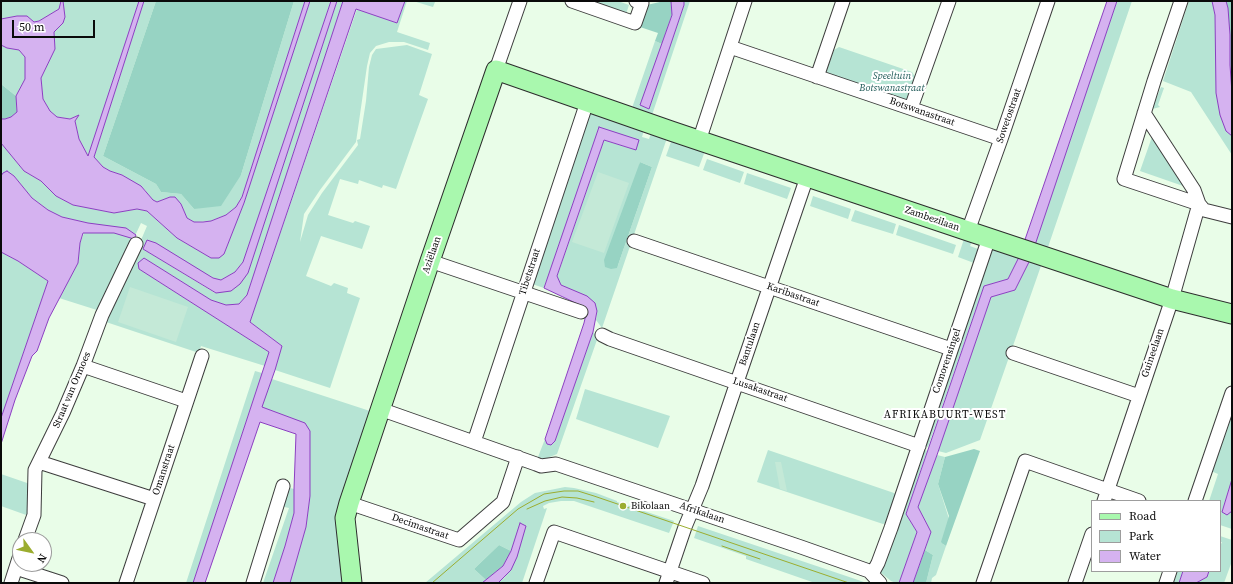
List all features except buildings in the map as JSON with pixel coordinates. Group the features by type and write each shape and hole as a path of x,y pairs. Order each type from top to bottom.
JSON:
{"street":[{"path":"520,1 496,70 586,102"},
{"path":"572,1 634,23 642,3 636,1"},
{"path":"699,141 746,1"},
{"path":"817,77 843,1"},
{"path":"911,108 949,1"},
{"name":"Sowetostraat","path":"968,231 1048,1"},
{"path":"1181,1 1124,179 1199,204"},
{"name":"Botswanastraat","path":"730,47 1001,139"},
{"name":"Aziëlaan","path":"352,583 345,518 349,503 496,70"},
{"name":"Zambezilaan","path":"586,102 1172,299 1232,314"},
{"name":"Tibetstraat","path":"474,442 586,102"},
{"path":"1144,113 1194,190 1199,204 1204,210 1232,216"},
{"name":"Bantulaan","path":"692,510 807,177"},
{"name":"Guineelaan","path":"1106,495 1172,299 1199,204"},
{"name":"Comorensingel","path":"876,578 881,556 989,238"},
{"name":"Karibastraat","path":"634,241 951,349"},
{"name":"Straat van Ormoes","path":"28,532 34,515 35,470 63,413 83,366 102,315 136,244"},
{"path":"430,261 581,312"},
{"name":"Lusakastraat","path":"602,335 919,446"},
{"path":"1013,353 1139,396"},
{"name":"Omanstraat","path":"126,583 202,356"},
{"path":"83,366 186,401"},
{"path":"1195,500 1232,393"},
{"name":"Afrikalaan","path":"380,409 541,466 556,464 692,510 864,569 876,578"},
{"name":"Decimastraat","path":"349,503 459,540 503,502 518,458"},
{"path":"984,583 1025,461 1106,495 1134,500"},
{"path":"39,462 154,498"},
{"path":"253,583 283,486"},
{"path":"668,577 692,510"},
{"path":"536,583 554,532 668,577 703,583"},
{"path":"1075,583 1091,537"},
{"path":"11,583 15,572"},
{"path":"28,572 62,583"},
{"path":"1166,583 1170,572"}],"green space":[{"path":"1,1 61,1 59,9 39,21 34,22 27,16 1,19"},
{"path":"63,1 139,1 88,157 79,139 75,120 79,115 70,119 57,117 50,111 43,99 41,78 55,49 54,32 63,23 65,17"},
{"path":"144,1 156,1 103,156 156,184 161,192 181,194 194,209 241,175 294,1 305,1 242,197 236,207 226,215 211,221 194,222 187,218 181,204 170,197 157,202 152,200 145,190 122,175 103,167 94,157"},
{"path":"310,1 331,1 243,262 235,272 221,280 143,249 215,293 248,273 337,1 343,1 247,295 239,304 226,306 211,300 144,258 139,269 269,352 265,366 201,346 199,353 106,322 147,226 141,223 100,311 59,298 78,263 80,243 88,223 62,217 48,210 32,198 14,176 3,173 1,176 1,143 24,171 41,181 56,196 73,205 114,213 137,209 147,211 177,238 211,258 224,254 244,203"},
{"path":"405,1 407,1 397,32 430,43 428,50 404,42 389,42 376,46 370,53 356,142 304,214 300,242 308,215 322,193 358,145 357,140 360,139 366,101 369,67 372,55 376,49 407,45 432,54 419,95 428,99 396,189 383,185 382,188 359,180 358,184 340,179 328,215 353,223 355,221 370,226 362,249 321,236 306,276 331,286 334,283 348,288 347,293 360,298 330,388 275,370 282,346 250,322 357,9 397,23"},
{"path":"413,1 431,1 435,2 433,7"},
{"path":"587,1 618,1 629,5 626,14"},
{"path":"684,1 690,1 652,115 632,108 655,41 662,44 641,105 649,109 684,5"},
{"path":"1117,1 1132,1 1047,250 1035,245"},
{"path":"1189,1 1212,1 1215,15 1216,42 1226,130 1232,136 1232,155 1191,92 1163,81"},
{"path":"1,45 7,48 19,50 25,57 25,79 16,96 1,84"},
{"name":"Speeltuin Botswanastraat","path":"839,47 912,72 916,78 907,104 825,75 834,50"},
{"path":"1161,87 1164,88 1158,105 1160,107 1152,109"},
{"path":"589,112 644,130 642,137 649,139 651,133 667,138 602,328 596,320 597,311 561,285 557,277 604,140 636,150 599,127 544,288 532,284","holes":["640,162 652,167 617,268"]},
{"path":"1153,134 1186,187 1140,171"},
{"path":"672,139 705,151 699,167 666,156"},
{"path":"707,159 744,172 740,183 703,170"},
{"path":"598,172 629,183 604,253 572,242"},
{"path":"747,173 791,188 787,199 744,184"},
{"path":"813,196 851,209 848,219 810,206"},
{"path":"855,210 896,224 893,234 851,221"},
{"path":"899,225 956,245 953,254 896,235"},
{"path":"964,239 972,242 970,246 978,249 974,263 958,257"},
{"path":"988,247 1019,257 1008,279 984,286 928,447 922,445"},
{"path":"1,252 18,261 48,281 1,418"},
{"path":"1030,260 1042,263 980,440 946,453 938,451 991,297 1015,290"},
{"path":"130,287 188,307 176,342 118,322"},
{"path":"593,332 598,337 557,454 545,459 538,457 545,439 547,444 555,441"},
{"path":"255,371 262,373 193,583 186,583"},
{"path":"272,379 373,412 343,583 290,583 306,527 310,496 310,431 291,418 261,407"},
{"path":"585,389 670,416 658,448 576,419"},
{"path":"1232,407 1232,479 1222,512 1232,511 1232,529 1221,525 1221,500 1209,500 1218,474 1211,471"},
{"path":"924,449 927,451 906,514 917,532 899,583 896,583 891,581 879,571"},
{"path":"768,450 894,493 896,495 886,523 883,524 757,482"},
{"path":"937,455 945,457 938,484 949,519 943,544 946,546 936,575 932,578 931,583 926,583 933,555 925,550 931,532 918,507"},
{"path":"775,462 781,462 787,491 780,489"},
{"path":"1,474 30,484 29,516 1,506"},
{"path":"286,487 294,489 294,513 273,583 263,583 289,508 280,506"},
{"path":"565,487 596,493 617,502 674,521 669,533 574,501 549,503 543,506 544,509 547,508 522,583 498,583 505,577 526,526 520,524 511,551 499,545 474,569 486,580 482,583 425,583 521,502 535,493"},
{"path":"698,526 864,582 815,583 746,559 746,556 694,538"},
{"path":"1221,536 1232,540 1232,561 1224,583 1196,583 1207,577 1209,572 1221,572"},
{"path":"1173,572 1183,572 1179,583 1169,583"}],"shaded area":[{"path":"156,1 294,1 241,175 221,206 194,209 181,194 161,192 156,184 103,156"},
{"path":"671,1 672,14 662,44 655,41 658,33 640,27 647,5"},
{"path":"1226,1 1232,1 1232,93 1230,35"},
{"path":"1,84 16,96 17,112 11,117 5,119 1,119"},
{"path":"640,162 652,167 617,268 611,269 605,267 604,260"},
{"path":"974,449 980,451 946,546 941,542 949,516 938,484 945,457"},
{"path":"499,545 511,551 503,566 486,580 474,569"},
{"path":"925,550 933,555 926,583 913,583"}],"water":[{"path":"61,1 63,1 65,17 63,23 54,32 55,49 41,78 43,99 50,111 57,117 70,119 79,115 75,121 79,139 88,156 139,1 144,1 94,157 103,167 122,175 141,186 153,200 157,202 170,197 175,197 181,204 187,218 194,222 203,222 211,221 226,215 236,207 242,197 305,1 310,1 244,203 224,254 219,258 211,258 177,238 147,211 137,209 114,213 73,205 56,196 41,181 24,171 1,143 1,119 11,117 17,112 16,96 25,79 25,57 19,50 7,48 1,45 1,19 27,16 34,22 39,21 59,9"},
{"path":"331,1 337,1 248,273 240,284 231,291 216,293 143,249 147,240 156,243 213,278 221,280 235,272 243,262"},
{"path":"343,1 405,1 397,23 356,9 250,322 282,346 262,407 305,423 310,431 310,496 306,527 290,583 273,583 294,513 296,434 260,422 205,583 193,583 269,352 139,269 138,263 144,258 211,300 226,305 239,304 247,295"},
{"path":"671,1 684,1 684,5 649,109 640,105 672,15"},
{"path":"1107,1 1117,1 1030,260 1015,290 991,297 918,507 931,532 913,583 899,583 917,532 906,514 984,286 1008,279 1019,257"},
{"path":"1212,1 1226,1 1228,8 1232,93 1232,136 1226,131 1220,115 1216,93 1215,15"},
{"path":"599,127 639,140 636,150 604,140 557,276 561,285 587,296 595,303 597,311 593,332 555,441 551,445 547,444 545,439 587,310 582,306 544,288"},
{"path":"7,171 14,176 32,198 48,210 62,217 88,223 126,228 136,235 134,239 114,233 83,233 80,243 78,263 49,318 37,351 32,356 15,400 1,444 1,418 48,281 18,261 1,252 1,176"},
{"path":"1232,479 1232,511 1227,515 1222,512"},
{"path":"520,523 526,526 517,557 511,570 498,583 482,583 503,566 511,551"},
{"path":"1183,572 1209,572 1207,577 1196,583 1179,583"}],"tram line":[{"path":"432,583 518,509 544,494 564,491 578,491 594,496 849,583"},
{"path":"527,509 545,501 562,497 577,498 594,502"},
{"path":"722,546 760,559"}],"place":[{"name":"Bikolaan","path":"623,506"}],"district":[{"name":"AFRIKABUURT-WEST","path":"945,415"}]}
